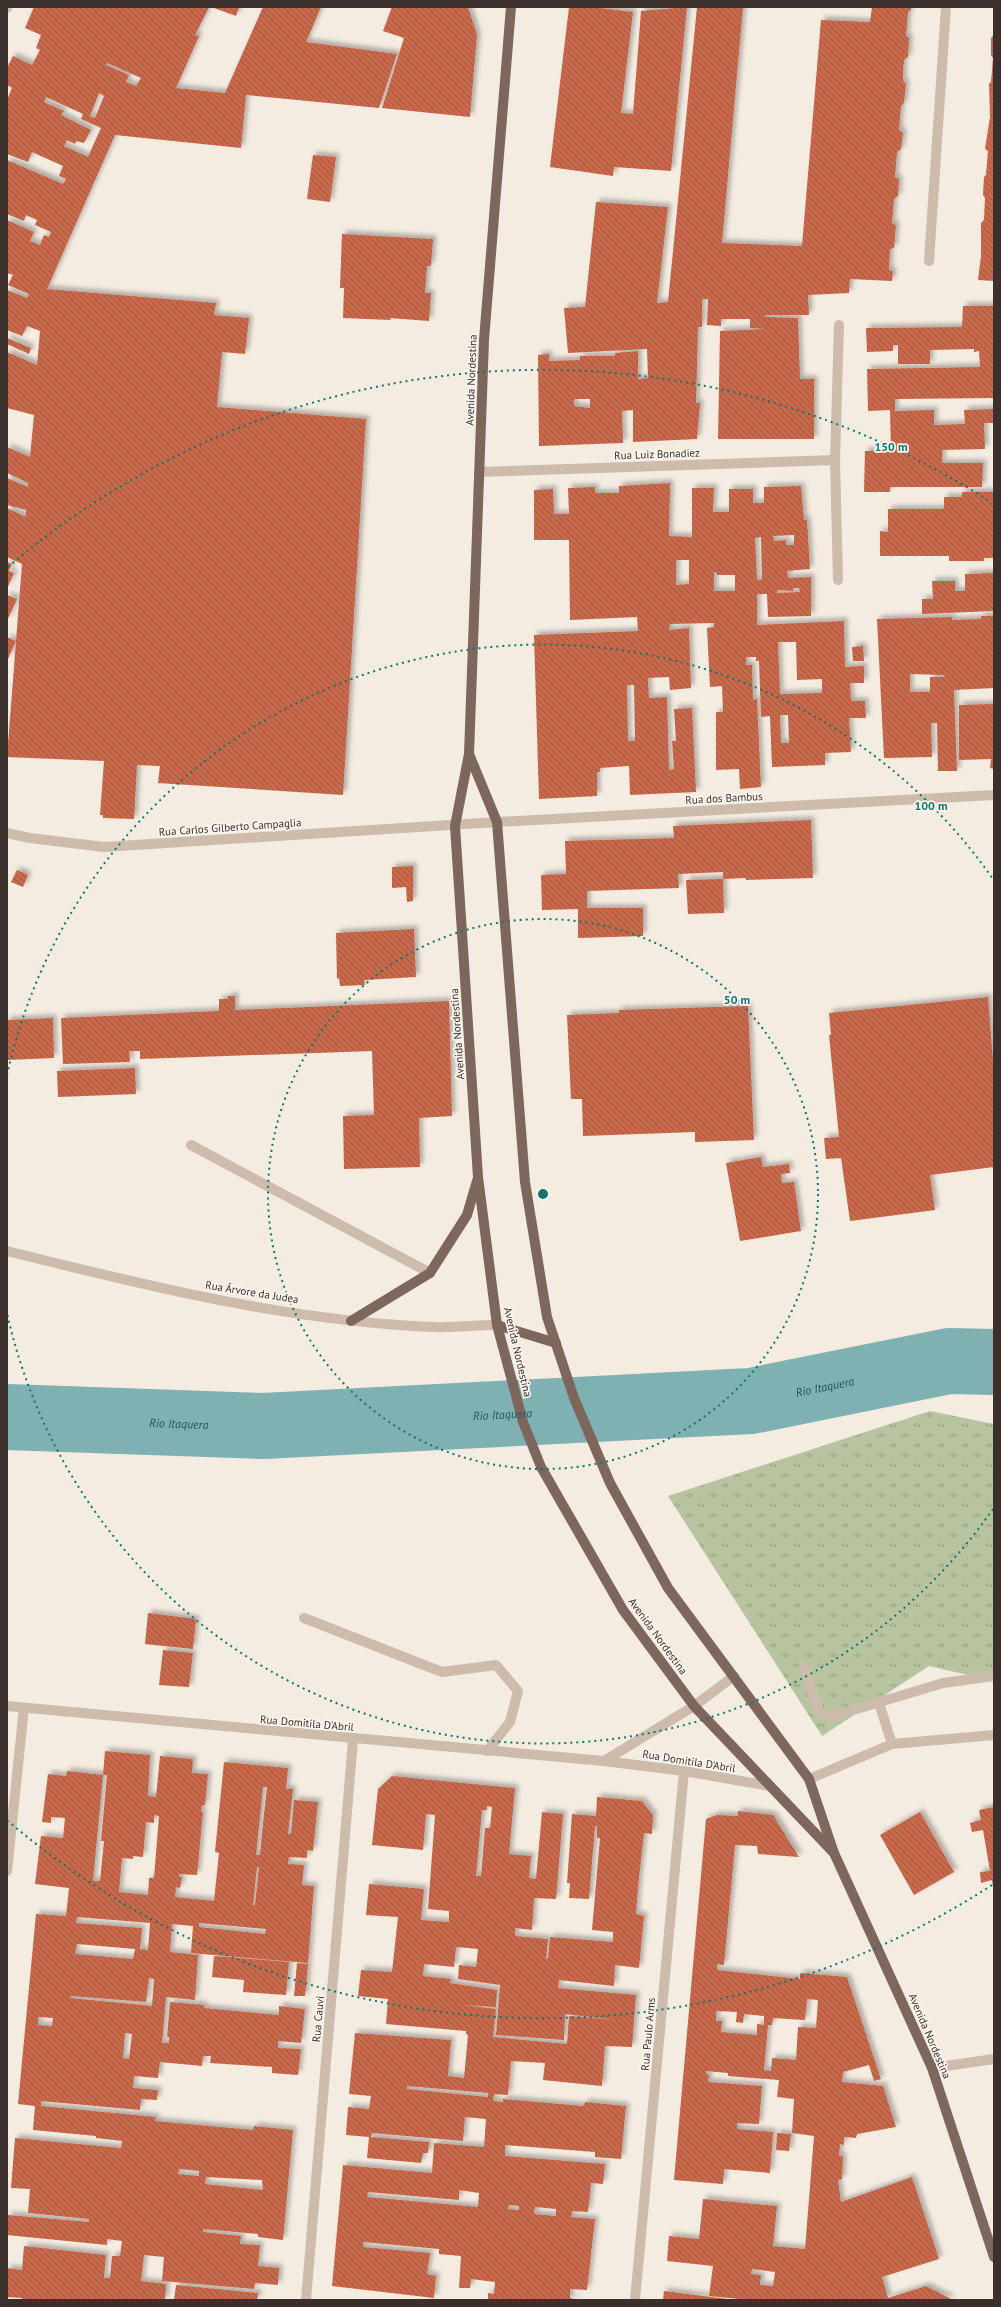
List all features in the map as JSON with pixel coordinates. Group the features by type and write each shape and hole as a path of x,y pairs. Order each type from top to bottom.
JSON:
{"main road":[{"name":"Avenida Nordestina","path":"511,7 484,340 469,754 455,826 478,1177 497,1325 523,1422 541,1467 623,1610 694,1706 834,1853"},
{"name":"Avenida Nordestina","path":"469,754 497,822 526,1182 539,1274 548,1317 574,1398 610,1483 668,1588 809,1779 834,1853 932,2068 994,2256"},
{"path":"351,1321 430,1273 467,1215 478,1177"},
{"path":"497,1325 556,1343"}],"street":[{"path":"929,261 946,7"},
{"path":"838,580 836,460 839,325"},
{"name":"Rua Luiz Bonadiez","path":"479,472 836,460"},
{"name":"Rua dos Bambus","path":"455,826 497,822 994,795"},
{"name":"Rua Carlos Gilberto Campaglia","path":"7,833 104,847 455,826"},
{"path":"191,1144 430,1273"},
{"name":"Rua Árvore da Judea","path":"7,1251 166,1290 351,1321 434,1327 497,1325"},
{"path":"304,1618 442,1672 496,1665 518,1691 510,1722 487,1751"},
{"path":"804,1667 819,1712 830,1717 943,1683 994,1676"},
{"name":"Rua Domitila D'Abril","path":"604,1761 694,1706 734,1676"},
{"path":"879,1702 892,1744"},
{"name":"Rua Domitila D'Abril","path":"7,1706 353,1740 604,1761 684,1771 770,1786"},
{"path":"7,1871 24,1708"},
{"path":"809,1779 892,1744 994,1735"},
{"name":"Rua Cauvi","path":"306,2300 353,1740"},
{"name":"Rua Paulo Arms","path":"635,2300 684,1771"},
{"path":"932,2068 994,2059"}],"green space":[{"path":"930,1411 994,1424 994,1681 929,1666 822,1736 668,1496"}],"building":[{"path":"34,7 209,7 195,35 199,36 176,88 225,93 263,7 321,7 306,42 397,54 379,108 246,95 241,148 115,135 47,289 216,303 214,315 249,318 245,354 222,352 217,407 366,419 343,795 158,783 160,766 137,765 134,819 103,818 103,815 100,815 104,761 7,757 22,564 7,557 7,508 26,517 26,510 7,505 7,478 28,487 28,483 7,473 7,447 30,457 34,415 7,408 7,352 37,365 40,331 27,326 22,336 7,330 7,290 27,298 29,294 8,285 13,275 7,273 7,220 34,232 30,241 40,245 44,235 49,237 51,232 35,225 37,220 26,215 24,221 7,214 7,160 63,184 66,179 59,176 63,166 32,152 28,162 7,154 7,100 12,88 7,85 7,68 13,56 32,65 40,50 36,48 41,35 25,28","holes":["107,63 141,78 136,86 126,82 129,75 106,65","99,93 104,96 95,118 90,116","46,97 83,114 81,119 101,128 88,157 64,146 67,140 75,144 76,141 84,143 91,130 61,115 64,111 44,102"]},
{"path":"211,7 239,7 236,16"},
{"path":"392,7 468,7 477,35 470,117 382,108 404,38 383,31"},
{"path":"569,7 592,7 633,12 621,113 633,114 641,11 687,7 671,171 614,167 613,176 550,167"},
{"path":"697,7 743,7 722,243 802,246 821,20 870,22 872,7 911,7 911,10 908,12 906,36 909,38 908,57 904,60 903,72 903,81 906,84 904,103 901,106 899,130 903,133 901,149 897,152 895,177 899,179 898,196 894,199 892,223 896,225 894,248 890,249 889,270 893,271 892,281 850,279 849,293 808,295 809,315 765,315 766,317 798,318 800,379 814,379 814,439 718,439 720,331 765,329 750,328 750,319 721,319 721,326 707,325 708,299 702,299 702,327 698,327 696,403 700,403 697,439 633,442 633,410 622,411 623,443 539,446 538,355 549,354 549,361 580,360 580,356 615,356 615,353 638,351 638,379 648,378 647,349 568,353 564,308 585,307 596,202 668,207 657,303 668,302","holes":["574,399 590,399 590,408 574,406"]},
{"path":"994,35 994,281 978,280 981,256 981,223 984,220 984,177 986,175 988,151 985,149 990,117 989,84 991,82 993,58 991,55 991,38"},
{"path":"313,155 336,157 330,202 307,199"},
{"path":"342,234 433,239 431,266 427,266 425,293 431,293 429,321 390,318 391,320 343,318 344,288 340,288"},
{"path":"963,306 994,306 994,398 895,399 895,411 934,410 934,425 965,424 964,410 994,409 994,423 984,423 985,449 942,450 942,463 983,463 982,487 890,487 890,492 864,492 865,451 891,451 890,410 868,411 867,369 980,367 979,351 974,352 974,349 930,350 930,364 898,364 898,345 893,345 893,351 867,352 866,328 962,327"},
{"path":"7,338 31,348 29,354 7,344"},
{"path":"670,483 669,536 692,537 692,488 714,488 713,512 729,512 729,489 753,489 753,503 764,503 764,487 801,486 804,520 807,520 810,569 787,571 788,578 811,577 811,616 768,617 767,594 757,594 757,625 844,621 845,667 864,666 864,683 850,683 851,701 865,701 866,718 849,718 851,752 825,753 825,765 772,767 770,716 761,717 759,661 756,661 756,657 746,657 746,665 752,665 753,700 757,699 761,787 740,789 739,769 716,770 716,712 723,712 722,686 710,687 707,628 714,627 714,623 670,624 669,630 689,628 691,688 670,690 669,677 648,678 649,698 667,697 669,770 674,769 672,741 676,741 674,709 692,708 696,792 630,795 629,766 600,768 600,772 597,772 597,796 539,799 534,635 638,631 637,617 570,620 569,540 534,540 534,490 553,489 554,514 569,514 568,488 595,487 595,493 619,493 619,486","holes":["794,535 794,545 786,545 786,540 774,541 773,536","761,537 762,580 757,580 755,538","676,560 689,560 689,584 676,585","714,572 716,572 717,575 735,575 735,591 714,591","793,588 799,588 800,592 777,593 777,590 793,591","778,642 796,642 797,680 822,679 822,693 780,694","627,685 634,685 635,741 628,741","780,715 788,715 789,743 781,743"]},
{"path":"962,492 994,492 994,558 984,558 984,561 949,561 949,556 880,556 880,531 888,532 888,509 944,509 944,497 962,497"},
{"path":"7,562 12,564 9,571 14,573 7,589"},
{"path":"994,573 994,611 922,614 922,599 933,599 932,581 955,581 955,591 965,591 965,574"},
{"path":"7,595 17,599 7,621"},
{"path":"981,616 994,616 994,688 954,690 957,771 938,771 937,723 931,723 932,757 884,758 877,619 952,617 952,620 981,619","holes":["910,674 944,675 945,677 930,677 930,692 910,692"]},
{"path":"7,637 16,641 7,661"},
{"path":"863,646 864,661 853,661 852,647"},
{"path":"993,704 994,769 990,768 991,759 959,760 959,705"},
{"path":"811,820 813,878 746,880 746,878 723,879 723,872 678,874 679,888 587,891 587,908 643,908 643,936 578,938 578,909 542,910 541,875 566,874 565,841 674,838 673,826"},
{"path":"413,866 413,901 407,902 406,887 392,888 392,867"},
{"path":"17,870 28,875 23,887 11,882"},
{"path":"723,879 724,913 688,914 686,880"},
{"path":"414,929 416,977 364,980 365,985 340,986 339,978 337,979 336,933"},
{"path":"228,996 235,996 235,1010 449,1001 452,1116 419,1118 420,1167 344,1169 343,1116 374,1115 372,1051 140,1059 140,1051 129,1051 130,1062 63,1064 61,1018 219,1011 219,999 228,999"},
{"path":"988,997 994,1073 994,1167 930,1175 935,1210 850,1221 841,1158 826,1159 824,1138 839,1137 829,1035 831,1035 829,1013"},
{"path":"748,1006 754,1140 695,1142 695,1132 583,1136 582,1099 571,1099 567,1015 619,1013 619,1010"},
{"path":"53,1018 54,1058 7,1060 7,1020"},
{"path":"135,1068 136,1094 58,1097 57,1071"},
{"path":"761,1157 763,1167 789,1164 790,1173 781,1174 782,1183 794,1182 801,1231 740,1241 726,1163"},
{"path":"148,1613 196,1619 193,1649 145,1644"},
{"path":"163,1650 193,1653 189,1687 159,1685"},
{"path":"105,1751 150,1755 148,1796 156,1797 160,1756 193,1759 192,1773 208,1774 205,1805 202,1805 201,1811 203,1812 197,1875 179,1874 179,1877 182,1877 180,1888 176,1887 175,1897 214,1901 219,1853 215,1852 224,1762 288,1768 286,1789 293,1789 288,1834 291,1834 294,1800 318,1802 313,1851 307,1850 307,1858 289,1857 288,1864 304,1865 302,1885 314,1886 308,1963 191,1953 193,1926 172,1924 170,1952 198,1955 195,2000 166,1997 162,2043 169,2043 169,2037 167,2037 170,2002 204,2005 204,2008 279,2015 279,2006 305,2009 301,2043 278,2041 278,2048 301,2049 298,2075 272,2073 272,2067 210,2063 211,2056 203,2056 202,2066 160,2062 158,2078 134,2076 133,2088 158,2090 157,2100 141,2099 140,2110 41,2101 41,2106 156,2117 155,2121 253,2130 254,2126 293,2130 283,2240 258,2237 258,2234 203,2229 203,2232 241,2236 240,2244 260,2245 258,2266 279,2268 278,2285 255,2283 254,2289 162,2281 164,2257 144,2255 141,2281 166,2284 165,2300 22,2300 22,2298 7,2297 7,2268 22,2270 24,2246 106,2255 104,2278 110,2278 112,2256 120,2256 122,2241 107,2239 107,2245 7,2235 8,2215 89,2222 89,2219 28,2213 30,2189 11,2188 15,2138 121,2148 122,2141 96,2138 96,2136 33,2130 35,2106 18,2104 36,1914 66,1916 69,1888 35,1884 41,1836 63,1838 65,1818 51,1817 51,1823 42,1822 48,1774 66,1776 67,1771 103,1775","holes":["103,1775 107,1775 101,1841 104,1841 100,1881 93,1881","263,1787 267,1787 260,1855 256,1855","154,1815 159,1816 154,1878 149,1878 148,1895 119,1892 122,1858 133,1859 133,1856 143,1857 146,1822 154,1823","257,1867 259,1867 255,1905 253,1905","77,1917 150,1923 148,1950 140,1949 142,1928 76,1923","199,1923 266,1929 265,1934 199,1927","77,1944 135,1949 133,1959 75,1954","149,1978 154,1979 152,2006 70,1998 71,1996 146,2002","38,2017 53,2018 52,2026 38,2025","125,2033 132,2034 129,2059 123,2058","179,2169 199,2171 199,2176 178,2174","206,2177 262,2180 263,2190 205,2184"]},
{"path":"392,1776 515,1788 509,1854 531,1856 529,1878 536,1879 542,1812 563,1814 556,1899 534,1898 532,1930 515,1928 515,1936 548,1939 546,1959 548,1959 550,1937 613,1942 613,1932 592,1930 600,1838 597,1838 597,1826 595,1826 589,1899 569,1898 570,1883 567,1883 572,1814 596,1816 597,1797 642,1801 653,1815 652,1834 644,1833 638,1887 636,1914 644,1916 639,1968 615,1965 614,1986 559,1980 558,1988 636,1995 632,2047 605,2046 602,2086 543,2080 545,2063 511,2061 508,2095 494,2094 493,2101 503,2102 503,2099 584,2106 585,2102 626,2106 621,2159 595,2157 595,2152 505,2145 505,2156 605,2164 603,2184 591,2183 588,2212 572,2211 571,2217 595,2219 587,2290 570,2289 570,2298 578,2300 488,2300 488,2293 494,2294 495,2282 471,2279 470,2288 459,2288 461,2256 439,2254 439,2249 363,2242 363,2247 430,2253 427,2274 436,2276 434,2298 332,2286 343,2165 432,2173 434,2143 484,2147 486,2119 465,2117 463,2141 372,2133 371,2137 429,2142 428,2153 423,2153 421,2163 367,2158 369,2137 346,2135 348,2107 369,2109 371,2096 349,2094 355,2033 451,2040 448,2076 464,2078 468,2035 466,2034 466,2031 386,2024 388,1999 358,1996 361,1970 392,1972 398,1917 366,1915 369,1884 424,1889 421,1920 449,1922 449,1911 428,1909 435,1815 426,1814 423,1850 372,1845 378,1789","holes":["487,1806 492,1807 490,1828 485,1828 481,1876 476,1876 482,1810 487,1810","456,1947 478,1949 476,1967 459,1965 458,1979 500,1985 496,2035 564,2040 565,2014 617,2020 569,2016 567,2044 493,2037 496,2009 463,2005 496,2007 497,1990 450,1983 451,1979 423,1976 424,1964 454,1967","407,2086 488,2093 488,2097 407,2089","459,2190 479,2193 478,2207 367,2197 368,2192 459,2200","509,2205 519,2206 519,2210 508,2209","535,2207 556,2209 556,2216 534,2214"]},
{"path":"994,1807 993,1887 992,1880 981,1883 980,1872 990,1871 983,1830 972,1832 970,1823 981,1820 979,1810"},
{"path":"738,1811 773,1815 799,1857 758,1854 757,1846 735,1845 724,1965 717,1964 717,1970 800,1979 800,1973 847,1977 881,2079 874,2081 869,2065 843,2072 842,2082 883,2086 896,2127 857,2134 856,2138 844,2137 844,2145 840,2144 839,2155 843,2157 842,2179 838,2180 841,2202 912,2177 939,2259 882,2277 888,2298 926,2286 953,2300 749,2300 709,2296 713,2266 667,2261 669,2236 699,2239 703,2199 777,2206 773,2246 805,2249 814,2136 792,2133 794,2099 777,2097 779,2080 728,2076 728,2073 706,2071 706,2074 709,2075 708,2082 762,2086 759,2124 737,2123 737,2129 773,2132 770,2173 724,2169 723,2184 674,2180 706,1819 717,1815 738,1816","holes":["807,1999 818,2000 816,2028 798,2027 796,2060 772,2058 771,2071 764,2070 768,2025 772,2025 773,2018 805,2020","716,2011 737,2012 736,2022 743,2023 744,2014 764,2016 764,2025 757,2024 757,2035 721,2032 722,2021 716,2021","752,2269 775,2272 773,2286 760,2285 761,2275 751,2274"]},
{"path":"920,1812 954,1872 914,1895 880,1835"},
{"path":"214,1956 289,1962 286,1995 243,1992 244,1980 212,1977"},
{"path":"297,1963 308,1964 305,1996 294,1996"},
{"path":"777,2133 791,2134 789,2151 776,2150"},
{"path":"176,2285 258,2293 257,2300 174,2300"},
{"path":"664,2291 727,2299 727,2300 663,2300"}],"waterway":[{"name":"Rio Itaquera","path":"7,1417 263,1426 751,1401 949,1361 994,1362"}]}
